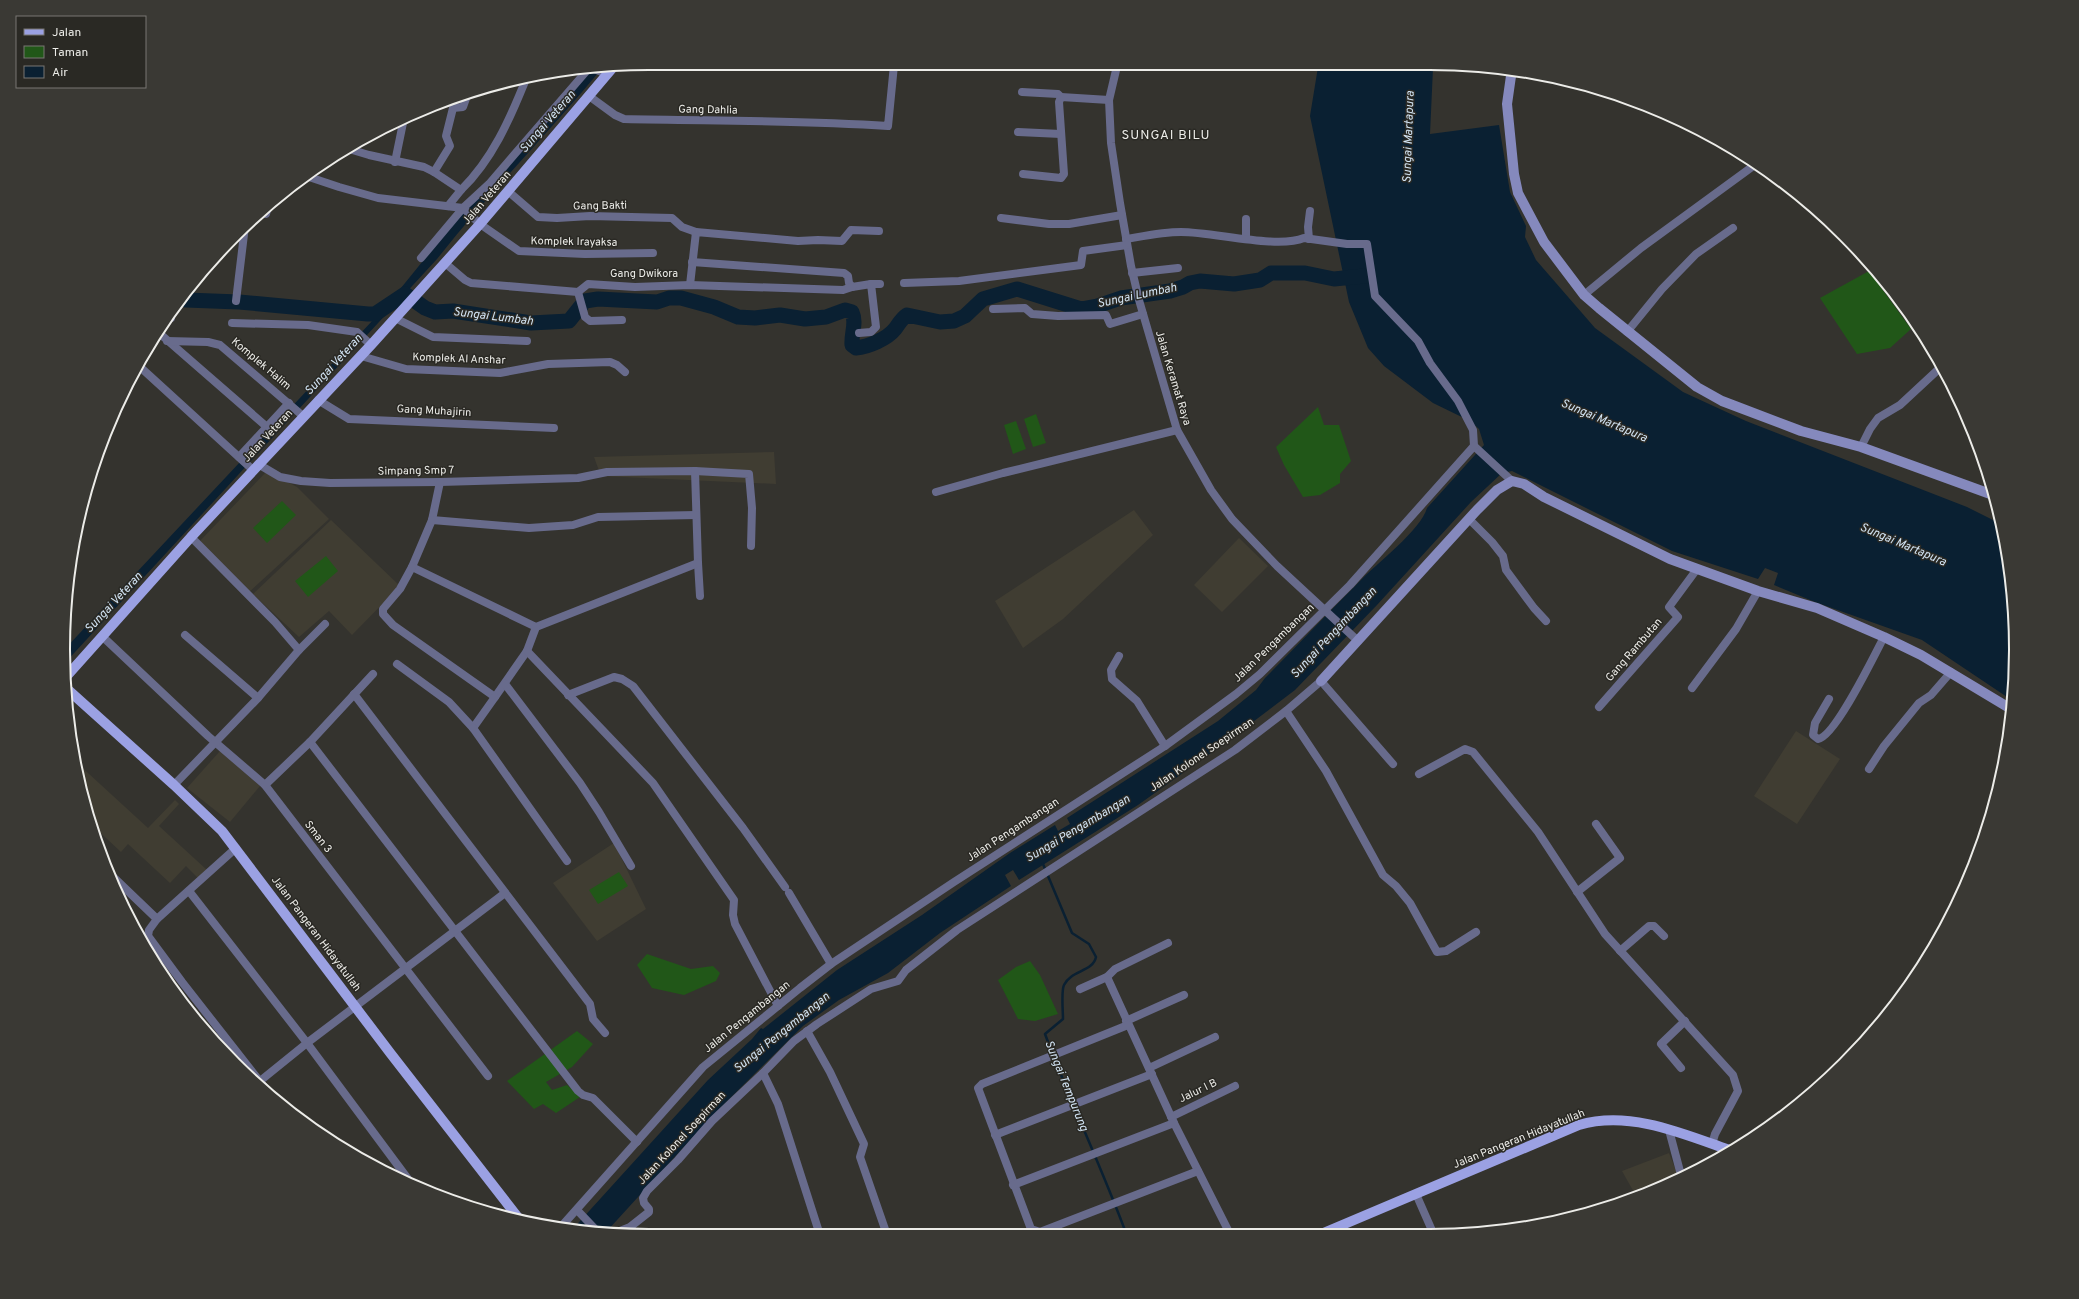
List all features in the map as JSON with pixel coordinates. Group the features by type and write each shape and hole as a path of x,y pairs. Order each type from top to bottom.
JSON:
{"main road":[{"name":"Jalan Veteran","path":"71,672 253,466 301,414 318,400 361,356 369,343 395,318 445,263 478,222 509,192 589,96 593,73"},
{"name":"Jalan Pangeran Hidayatullah","path":"72,693 174,784 222,831 514,1213"},
{"name":"Jalan Pangeran Hidayatullah","path":"1333,1229 1588,1122 1604,1119 1624,1120 1669,1130 1724,1148"}],"street":[{"name":"Gang Dahlia","path":"589,96 615,115 624,119 835,122 888,126 894,70"},
{"name":"Jalan Keramat Raya","path":"1116,70 1109,100 1111,143 1122,215 1132,272 1139,300 1177,430 1211,490 1232,519 1277,566 1355,638"},
{"path":"421,258 464,209 489,184 590,73"},
{"path":"1511,76 1507,104 1515,184 1544,242 1584,295 1627,332 1697,387 1722,401 1794,429 1861,447 1987,494"},
{"path":"448,206 478,173 490,154 524,84"},
{"path":"1022,92 1058,94 1061,97 1065,96 1109,100"},
{"path":"1023,174 1061,178 1064,172 1059,102 1061,97"},
{"path":"434,172 450,146 446,136 453,108 463,107 465,100"},
{"path":"395,162 402,126"},
{"path":"1018,132 1061,134"},
{"path":"356,151 395,162 424,167 461,190"},
{"path":"1584,295 1641,248 1751,168"},
{"path":"313,178 378,198 464,209"},
{"name":"Gang Bakti","path":"509,192 538,217 558,218 590,216 672,218 682,227 696,232 791,241 842,242 851,230 880,232"},
{"name":"Komplek Irayaksa","path":"464,209 478,222 519,251 590,254 653,253"},
{"path":"1309,239 1308,226 1310,211"},
{"path":"1001,218 1049,224 1069,224 1122,215"},
{"path":"1246,219 1246,238"},
{"path":"1627,332 1662,289 1696,254 1733,228"},
{"path":"690,285 696,232"},
{"path":"904,282 959,281 1081,264 1083,251 1182,232 1274,242 1298,242 1304,238 1347,244 1367,244 1375,296 1418,341 1430,363 1458,401 1473,430 1475,448 1512,481 1524,484 1544,497 1670,559 1758,591 1817,608 1884,636 1952,672 2006,706"},
{"path":"236,301 244,236"},
{"path":"692,262 844,273 848,276 849,283 852,286"},
{"name":"Gang Dwikora","path":"445,263 465,280 471,283 579,294 588,284 635,287 690,285 843,290 852,286 880,284"},
{"path":"1132,272 1178,268"},
{"path":"858,333 871,332 876,327 872,284"},
{"path":"579,294 585,317 590,321 622,320"},
{"path":"993,309 1025,308 1032,314 1106,314 1110,324 1143,314"},
{"path":"395,318 433,337 528,341"},
{"path":"232,323 308,325 357,332 369,343"},
{"path":"163,337 267,427"},
{"name":"Komplek Halim","path":"167,341 208,342 220,345 301,414"},
{"name":"Komplek Al Anshar","path":"361,356 416,370 500,373 548,364 610,362 617,364 625,372"},
{"name":"Simpang Smp 7","path":"143,369 240,458 253,466 273,474 301,481 330,483 440,482 578,478 607,472 695,471 749,474 752,508 751,546"},
{"path":"1861,447 1870,429 1878,418 1900,405 1937,371"},
{"name":"Gang Muhajirin","path":"318,400 345,418 349,419 554,428"},
{"path":"240,458 267,427 290,404"},
{"path":"936,492 1003,473 1177,430"},
{"name":"Jalan Pengambangan","path":"567,1223 580,1213 637,1142 703,1067 831,964 1067,807 1165,746 1236,694 1260,674 1325,611 1475,448"},
{"path":"695,471 700,596"},
{"name":"Jalan Kolonel Soepirman","path":"626,1228 637,1223 649,1212 649,1208 644,1203 643,1198 647,1191 664,1175 712,1121 763,1073 794,1041 870,989 898,981 906,970 957,930 1235,750 1286,712 1321,681 1355,638 1496,490 1512,481"},
{"path":"440,482 432,520 412,567 400,589 383,609 383,614 393,625 495,697"},
{"path":"432,520 528,528 572,525 598,517 696,515"},
{"path":"1469,519 1504,556 1506,570 1534,608 1546,621"},
{"path":"191,537 278,626 299,650"},
{"path":"412,567 536,627 698,563"},
{"name":"Gang Rambutan","path":"1598,707 1678,617 1669,607 1697,569"},
{"path":"1692,688 1736,629 1758,591"},
{"path":"174,784 216,743 258,698 299,650 325,624"},
{"path":"473,728 506,684 527,651 536,627"},
{"path":"185,635 258,698"},
{"path":"1828,699 1813,729 1813,735 1818,739 1826,735 1842,714 1884,636"},
{"name":"Sman 3","path":"103,637 216,743 265,785 488,1076"},
{"path":"527,651 653,783 734,900 732,914 735,924 778,1006"},
{"path":"1119,656 1111,670 1112,679 1137,701 1165,746"},
{"path":"397,664 449,702 473,728 567,861"},
{"path":"1869,769 1893,734 1918,703 1931,695 1952,672"},
{"path":"265,785 310,742 373,674"},
{"path":"568,695 614,677 622,679 633,686 743,828 787,890 831,964"},
{"path":"1321,681 1393,764"},
{"path":"506,684 580,783 599,812 630,866"},
{"path":"354,694 590,1004 593,1019 605,1033"},
{"path":"1286,712 1316,754 1383,875 1396,886 1410,904 1437,952 1446,951 1476,932"},
{"path":"310,742 578,1091 583,1095 593,1098 637,1142"},
{"path":"1419,774 1465,749 1470,749 1534,826 1597,924 1733,1075 1738,1091 1715,1134 1712,1144"},
{"path":"1577,892 1620,858 1596,824"},
{"path":"236,848 157,919 149,930 148,936 251,1070"},
{"path":"119,883 157,919"},
{"path":"189,891 307,1043 404,1174"},
{"path":"262,1080 307,1043 505,893"},
{"path":"1620,951 1649,926 1654,926 1664,936"},
{"path":"1080,989 1107,978 1115,969 1168,943"},
{"path":"1107,978 1173,1120 1228,1229"},
{"path":"1032,1229 1013,1185 994,1135 978,1092 979,1086 1127,1023 1184,995"},
{"path":"1681,1068 1661,1044 1685,1021"},
{"path":"807,1031 830,1072 864,1144 860,1157 885,1229"},
{"path":"994,1135 1079,1103 1151,1071 1215,1037"},
{"path":"763,1073 778,1104 818,1229"},
{"name":"Jalur I B","path":"1013,1185 1092,1155 1173,1120 1235,1086"},
{"path":"1669,1130 1680,1172"},
{"path":"1045,1229 1119,1202 1198,1170"},
{"path":"1416,1194 1431,1229"},
{"path":"580,1213 592,1226"}],"shaded area":[{"path":"774,452 776,484 601,476 594,457"},
{"path":"267,471 297,487 329,519 247,594 198,543"},
{"path":"1134,510 1153,535 1063,619 1023,648 995,601"},
{"path":"331,520 400,586 352,635 329,611 299,637 253,594"},
{"path":"1239,538 1268,566 1222,612 1194,585"},
{"path":"1796,731 1840,759 1797,824 1754,796"},
{"path":"220,751 260,786 230,822 187,788"},
{"path":"82,768 148,828 175,800 179,804 159,826 207,870 199,879 186,866 170,883 128,844 121,852 100,832"},
{"path":"614,843 646,909 597,941 553,883"},
{"path":"1669,1153 1677,1173 1634,1191 1622,1171"}],"green space":[{"path":"1868,271 1911,329 1890,348 1857,354 1820,298"},
{"path":"1318,407 1324,425 1339,425 1351,461 1340,474 1340,483 1320,495 1303,497 1284,465 1276,447"},
{"path":"1036,414 1046,443 1033,447 1024,419"},
{"path":"1016,421 1026,449 1013,454 1004,425"},
{"path":"282,501 296,515 267,543 253,528"},
{"path":"326,556 338,571 308,597 295,581"},
{"path":"619,872 628,886 598,904 589,890"},
{"path":"647,954 691,969 713,966 720,973 716,981 684,995 652,988 637,965"},
{"path":"1030,961 1040,975 1058,1014 1035,1021 1018,1019 998,980 1016,967"},
{"path":"577,1031 593,1044 572,1067 546,1082 552,1090 567,1085 580,1097 556,1113 543,1104 534,1109 507,1081"}],"water":[{"path":"1318,70 1433,70 1430,134 1499,125 1510,192 1526,226 1525,237 1536,260 1595,328 1683,392 1746,421 1967,507 1994,521 2004,574 2008,612 2009,650 2007,697 1922,640 1815,602 1774,585 1778,573 1765,568 1758,579 1672,551 1512,471 1502,473 1471,502 1377,605 1295,690 1225,743 1138,805 1019,880 1013,870 1005,875 1011,886 940,933 888,973 839,1000 803,1026 712,1116 610,1228 577,1224 708,1080 752,1039 761,1028 763,1029 837,970 922,915 1010,853 1055,825 1058,831 1070,824 1067,818 1218,721 1256,690 1265,678 1347,594 1407,536 1423,517 1427,508 1484,445 1479,429 1470,421 1433,403 1384,366 1368,348 1349,302 1310,116"},
{"name":"Sungai Veteran","path":"599,72 457,234 437,259 70,657 70,643 388,304 448,230 584,74"}],"waterway":[{"name":"Sungai Lumbah","path":"188,300 239,302 375,314 405,294 425,308 435,312 453,311 531,323 569,321 585,301 598,299 657,302 669,298 681,298 714,307 738,317 755,318 780,315 805,319 826,317 845,310 852,312 854,320 852,345 856,348 872,344 892,333 907,315 940,322 954,321 965,316 983,299 1017,289 1081,309 1097,306 1121,298 1170,291 1190,283 1200,281 1234,284 1260,280 1271,273 1305,273 1334,279 1364,276"},
{"name":"Sungai Tempurung","path":"1043,864 1072,933 1089,944 1096,957 1091,966 1067,980 1063,988 1062,996 1063,1019 1045,1034 1124,1229"}],"district":[{"name":"SUNGAI BILU","path":"1166,136"}],"water label":[{"name":"Sungai Martapura","path":"1409,137"},
{"name":"Sungai Martapura","path":"1604,421"},
{"name":"Sungai Martapura","path":"1903,545"},
{"name":"Sungai Pengambangan","path":"1334,633"},
{"name":"Sungai Pengambangan","path":"1078,829"},
{"name":"Sungai Pengambangan","path":"782,1033"}]}
